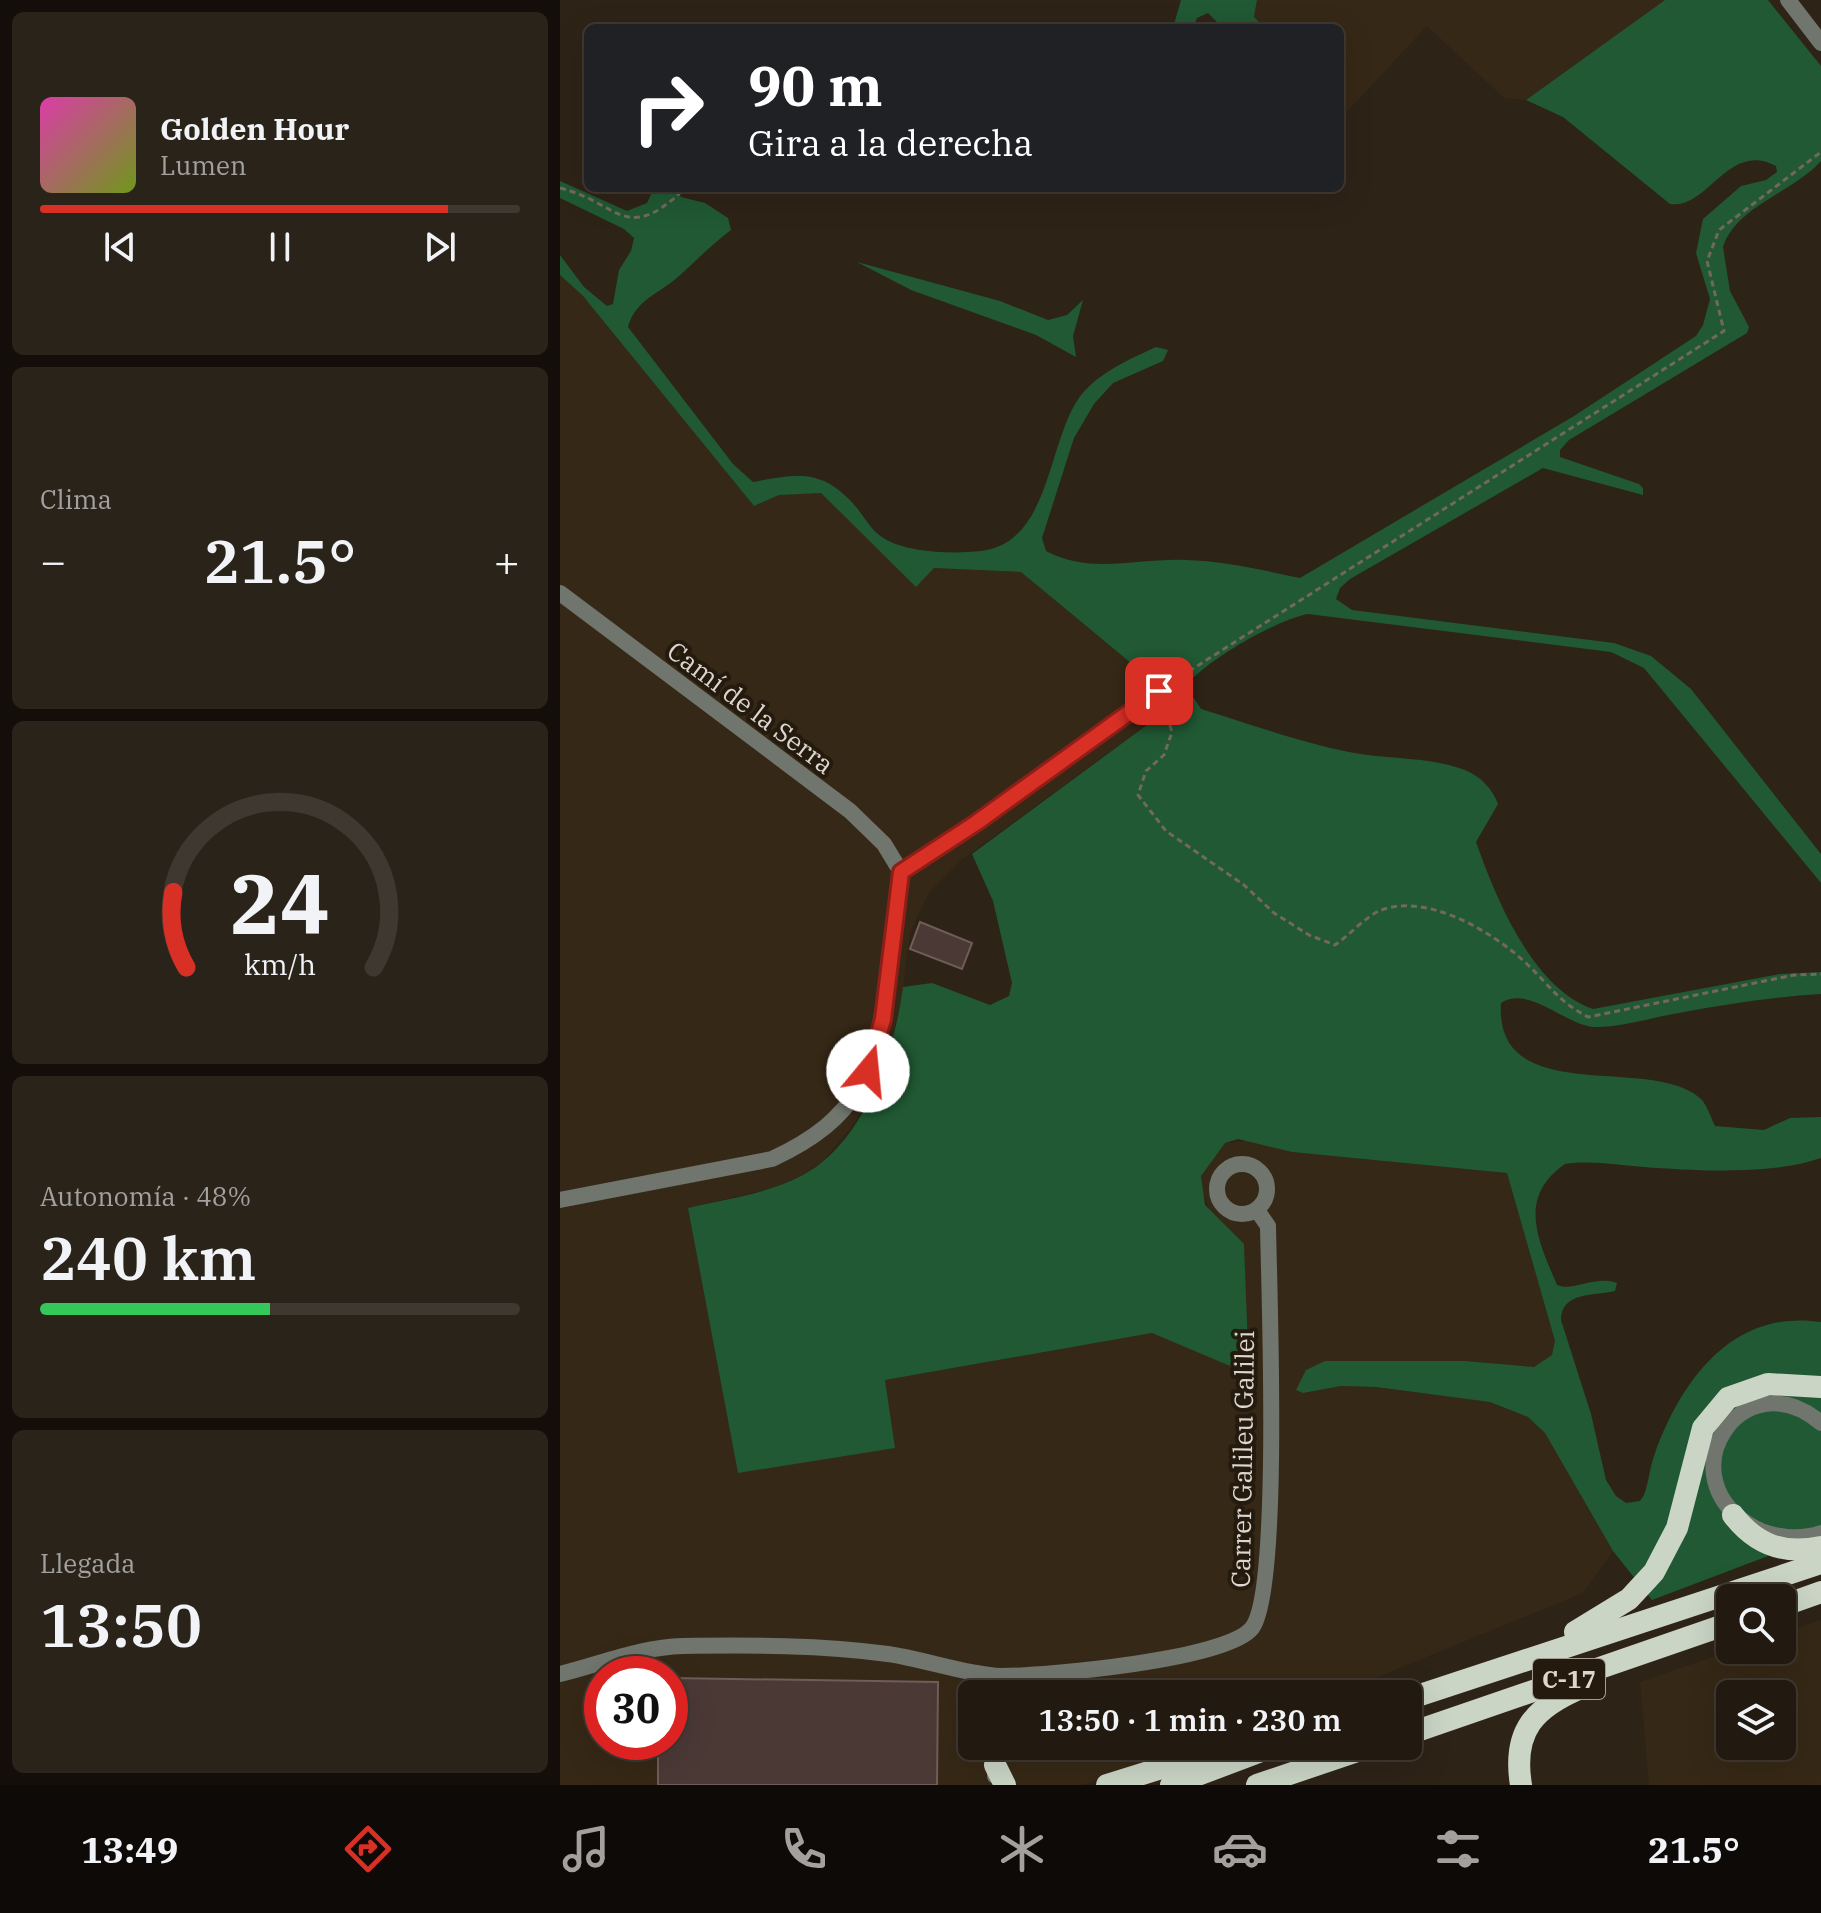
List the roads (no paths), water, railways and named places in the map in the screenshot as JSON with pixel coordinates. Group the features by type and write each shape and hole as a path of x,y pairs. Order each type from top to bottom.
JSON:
{"highway":[{"path":"1536,1655 1612,1612 1654,1572 1677,1528 1703,1428 1728,1398 1768,1384 1821,1387"},
{"path":"1733,1515 1747,1533 1783,1550 1821,1547"},
{"name":"C-17","path":"1422,1694 1821,1563"},
{"path":"1796,1601 1821,1592"},
{"path":"1796,1612 1821,1604"},
{"name":"C-17","path":"1422,1729 1716,1628"},
{"path":"1521,1785 1517,1762 1522,1737 1534,1717 1551,1702 1583,1687 1716,1640"},
{"path":"1107,1785 1187,1760"},
{"path":"1171,1784 1237,1760"},
{"path":"1257,1785 1331,1760"}],"street":[{"path":"1788,0 1821,43"},
{"name":"Camí de la Serra","path":"560,593 850,811 884,844 901,872"},
{"path":"560,1200 772,1159 799,1146 837,1116 856,1094 878,1045 901,872 976,823 1159,691"},
{"name":"Carrer Galileu Galilei","path":"560,1674 660,1647 688,1646 847,1649 928,1660 997,1676 1046,1674 1211,1651 1238,1640 1252,1628 1263,1599 1271,1424 1268,1226 1257,1210"},
{"path":"1821,1423 1809,1413 1787,1404 1774,1403 1746,1410 1730,1422 1717,1444 1713,1462 1716,1488 1733,1515 1762,1532 1799,1538 1821,1533"},
{"path":"997,1676 997,1680"}]}
